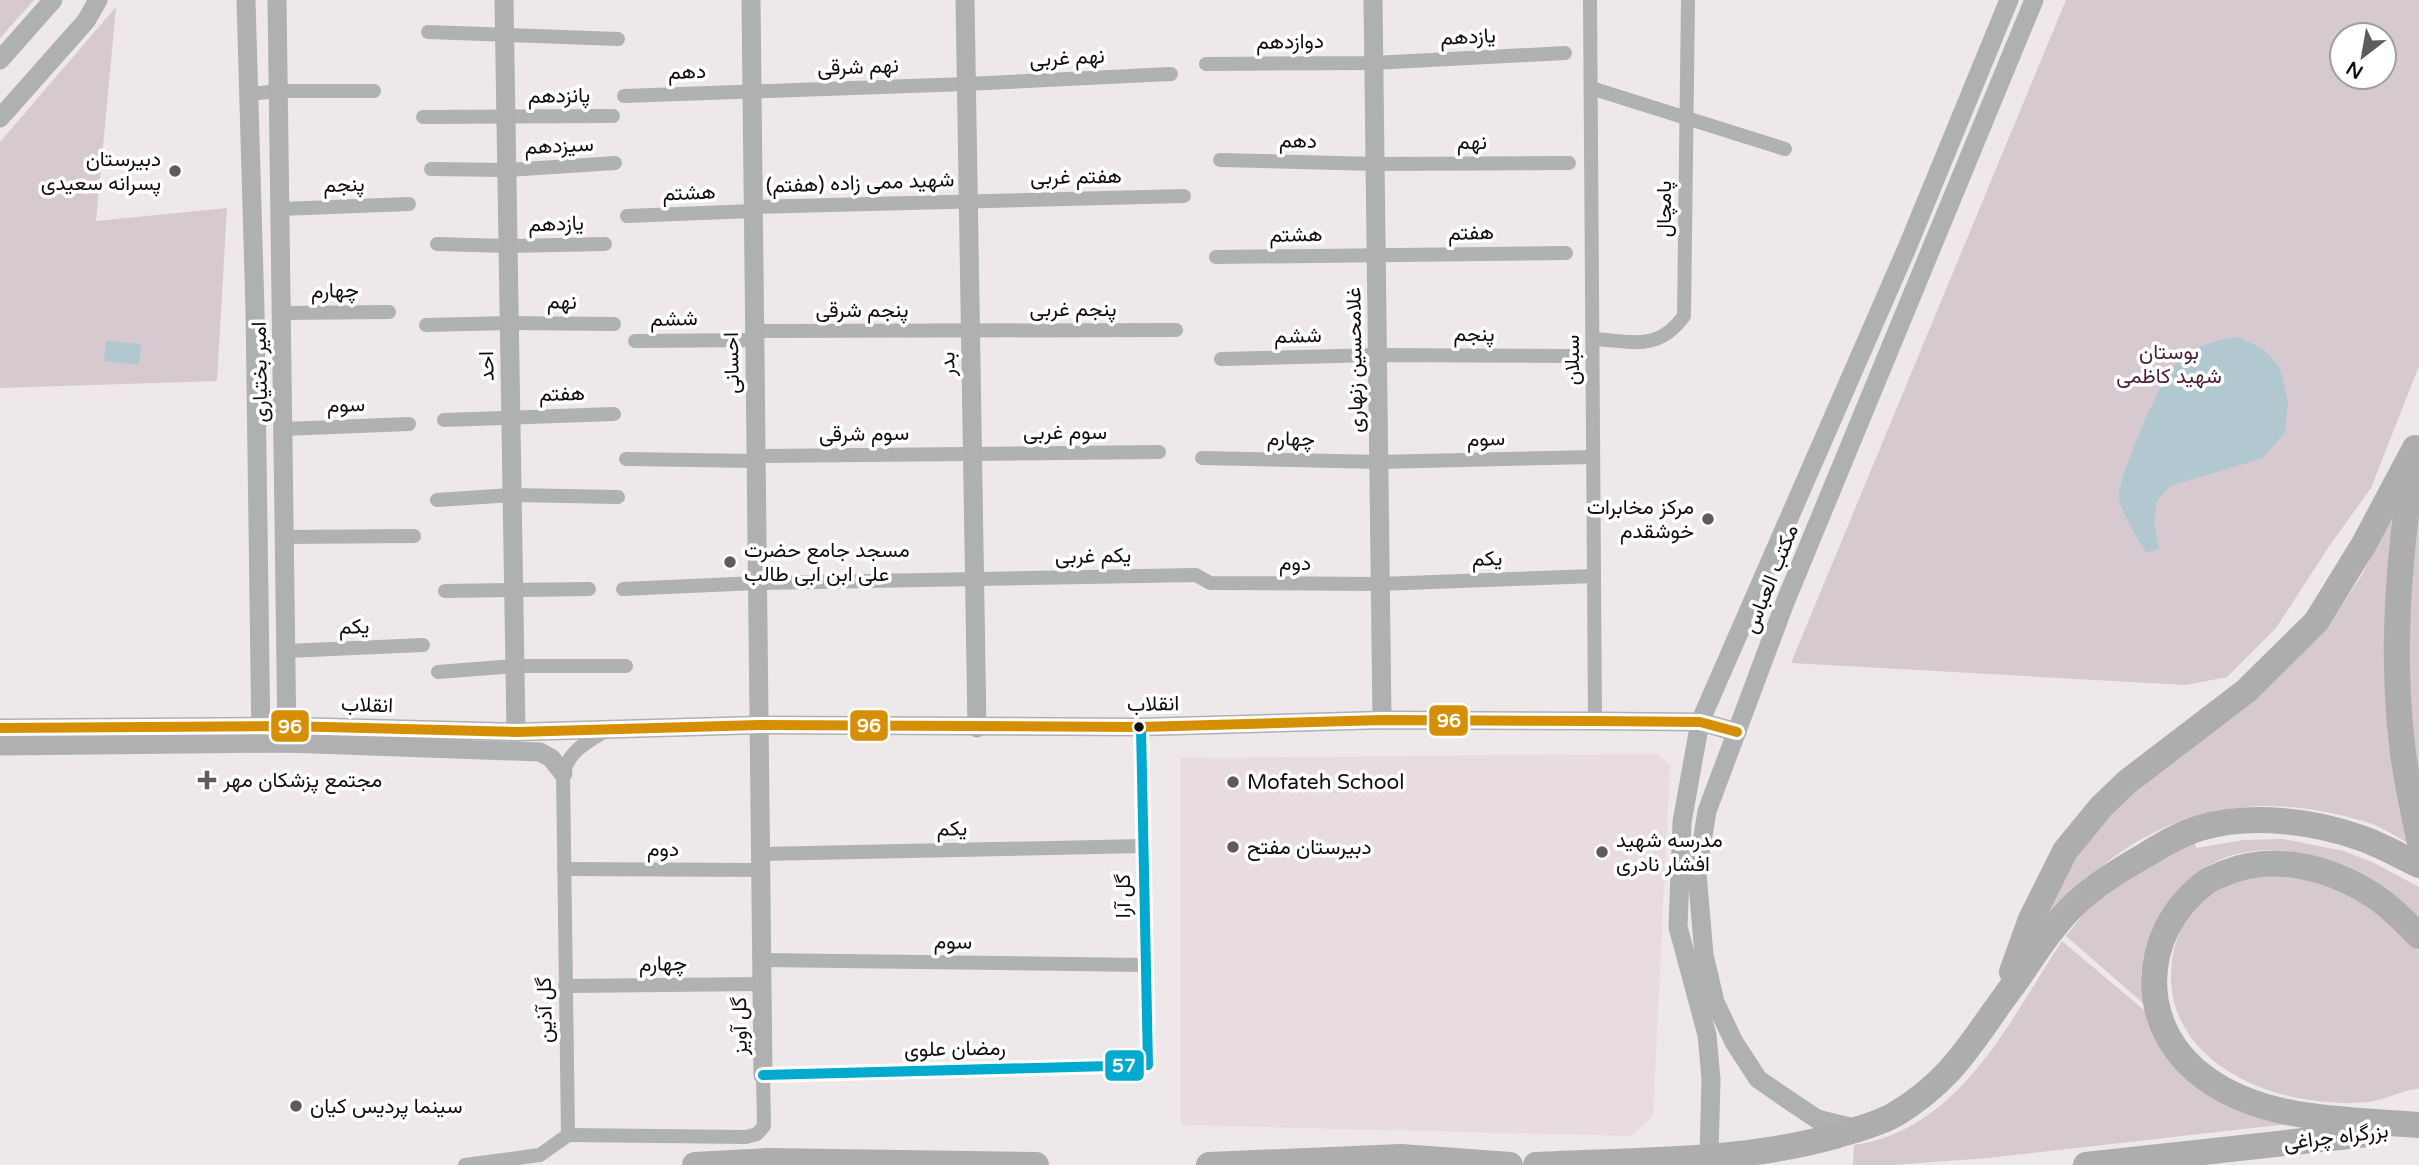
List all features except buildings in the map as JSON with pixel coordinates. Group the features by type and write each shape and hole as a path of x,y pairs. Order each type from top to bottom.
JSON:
{"highway":[{"path":"2417,441 2401,544 2396,606 2402,745 2419,839"},
{"path":"2003,999 2031,919 2065,851 2101,807 2127,782 2246,691 2316,622 2364,544 2417,441"},
{"path":"1536,1165 1709,1156 1769,1150 1816,1141 1891,1117 1919,1099 1963,1057 2073,906 2097,885 2177,837 2201,828 2230,822 2314,825 2362,838 2419,865"},
{"path":"2419,936 2373,895 2338,876 2304,866 2268,863 2243,866 2207,881 2178,908 2165,932 2154,966 2154,995 2162,1029 2185,1062 2210,1082 2251,1101 2300,1115 2419,1126"},
{"name":"بزرگراه چراغی","path":"2086,1165 2419,1126"},
{"path":"1209,1165 1401,1157 1510,1165"},
{"path":"695,1165 768,1161 1036,1165"}],"street":[{"path":"0,60 53,0"},
{"path":"0,118 86,21 98,0"},
{"name":"امیر بختیاری","path":"246,0 261,734"},
{"name":"امیر بختیاری","path":"277,0 287,735"},
{"name":"احد","path":"504,0 516,732"},
{"name":"احسانی","path":"751,0 759,725"},
{"name":"بدر","path":"965,0 977,728"},
{"name":"غلامحسین زنهاری","path":"1373,0 1382,720"},
{"name":"سبلان","path":"1590,0 1595,721"},
{"name":"پامچال","path":"1592,339 1653,342 1673,332 1684,317 1688,0"},
{"name":"مکتب العباس","path":"1709,1156 1711,1079 1707,1035 1678,927 1682,822 1700,722 1907,248 2009,0"},
{"name":"مکتب العباس","path":"1859,1129 1817,1119 1758,1079 1734,1042 1715,1002 1703,955 1697,873 1707,811 1786,600 2034,0"},
{"path":"428,32 618,39"},
{"name":"یازدهم","path":"1373,62 1565,53"},
{"name":"دوازدهم","path":"1206,64 1373,62"},
{"name":"نهم غربی","path":"966,84 1171,74"},
{"name":"نهم شرقی","path":"752,91 966,84"},
{"path":"1591,88 1785,149"},
{"path":"248,94 279,91 374,91"},
{"name":"دهم","path":"624,96 752,91"},
{"name":"پانزدهم","path":"423,117 613,116"},
{"name":"دهم","path":"1220,160 1375,164"},
{"name":"سیزدهم","path":"431,169 507,170 615,163"},
{"name":"نهم","path":"1375,164 1569,163"},
{"name":"هفتم غربی","path":"968,201 1184,196"},
{"name":"شهید ممی زاده (هفتم)","path":"753,209 968,201"},
{"name":"پنجم","path":"281,209 409,204"},
{"name":"هشتم","path":"627,216 753,209"},
{"path":"437,244 508,246"},
{"name":"یازدهم","path":"508,246 605,244"},
{"path":"1907,248 1928,257"},
{"name":"هفتم","path":"1376,255 1566,253"},
{"name":"هشتم","path":"1216,257 1376,255"},
{"name":"چهارم","path":"282,313 389,312"},
{"path":"426,325 509,323"},
{"name":"نهم","path":"509,323 614,324"},
{"name":"پنجم غربی","path":"970,331 1176,330"},
{"name":"پنجم شرقی","path":"755,335 970,331"},
{"name":"ششم","path":"635,341 755,335"},
{"name":"پنجم","path":"1377,355 1571,356"},
{"name":"ششم","path":"1221,359 1377,355"},
{"path":"256,412 283,419"},
{"name":"هفتم","path":"510,416 614,414"},
{"path":"444,420 510,416"},
{"name":"سوم","path":"283,419 409,424"},
{"name":"سوم غربی","path":"972,454 1159,452"},
{"name":"سوم شرقی","path":"756,458 972,454"},
{"name":"سوم","path":"1379,462 1593,457"},
{"path":"626,459 756,458"},
{"name":"چهارم","path":"1202,458 1379,462"},
{"path":"437,500 512,495 618,497"},
{"path":"285,537 414,536"},
{"name":"یکم غربی","path":"757,583 1196,575 1210,583"},
{"name":"یکم","path":"1381,584 1594,576"},
{"path":"623,589 757,583"},
{"name":"دوم","path":"1210,583 1381,584"},
{"path":"445,591 589,589"},
{"name":"یکم","path":"287,651 423,645"},
{"path":"438,672 515,666 626,666"},
{"name":"انقلاب","path":"287,735 759,725 1141,727 1382,720 1700,722 1737,733"},
{"name":"گل آویز","path":"568,1135 746,1137 757,1134 764,1126 759,725"},
{"name":"گل آرا","path":"1141,727 1148,1065"},
{"name":"انقلاب","path":"0,728 287,735 540,752 554,760 563,774"},
{"path":"563,774 566,762 574,751 607,730"},
{"name":"انقلاب","path":"0,746 261,734"},
{"name":"گل آذین","path":"563,774 568,1135"},
{"name":"یکم","path":"761,862 1144,846"},
{"name":"دوم","path":"564,869 761,862"},
{"name":"سوم","path":"762,960 1144,965"},
{"name":"چهارم","path":"565,986 762,984"},
{"name":"رمضان علوی","path":"763,1075 1148,1065"},
{"path":"465,1165 540,1155 568,1135"}],"shaded area":[{"path":"1657,754 1670,765 1653,1116 1631,1136 1181,1125 1181,758"}],"green space":[{"path":"0,0 34,0 0,38"},
{"name":"بوستان شهید کاظمی","path":"2066,0 2419,0 2419,366 2371,488 2276,628 2227,677 2186,685 1791,663"},
{"path":"116,7 96,221 227,208 217,381 0,388 0,142"},
{"path":"2403,492 2412,845 2369,823 2295,807 2260,806 2191,818 2158,831 2126,849 2095,872 2065,899 2029,948 2061,880 2092,835 2132,793 2320,637 2362,575"},
{"path":"2419,495 2419,794 2408,720 2408,560"},
{"path":"2283,839 2344,851 2372,862 2419,887 2419,920 2376,883 2347,866 2293,851 2265,850 2237,854 2218,861 2184,884 2170,900 2150,936 2144,956 2141,976 2143,1003 2066,936 2102,891 2194,840 2196,848 2244,840"},
{"path":"2254,873 2309,877 2363,901 2419,951 2419,1089 2358,1103 2303,1099 2241,1079 2219,1065 2200,1048 2185,1028 2175,1005 2171,979 2176,942 2187,918 2203,897 2220,886"},
{"path":"2062,941 2150,1015 2155,1030 2297,1123 1988,1158 1853,1165 1854,1145 1891,1135 1924,1118 1952,1095 2001,1037"}],"water":[{"path":"2238,337 2263,349 2280,368 2288,402 2285,432 2263,458 2170,486 2157,501 2154,522 2159,549 2147,553 2125,516 2119,495 2126,467 2143,425 2162,385 2178,361 2206,344"},
{"path":"106,341 141,344 139,365 104,361"}],"transit line":[{"name":"96","path":"0,728 287,726 516,732 759,725 1141,727 1382,720 1700,722 1737,732"},
{"name":"57","path":"763,1075 1148,1065 1141,727"}],"place":[{"name":"دبیرستان پسرانه سعیدی","path":"175,171"},
{"name":"مرکز مخابرات خوشقدم","path":"1708,519"},
{"name":"مسجد جامع حضرت علی ابن ابی طالب","path":"730,562"},
{"name":"مجتمع پزشکان مهر","path":"207,780"},
{"name":"Mofateh School","path":"1233,782"},
{"name":"دبیرستان مفتح","path":"1233,847"},
{"name":"مدرسه شهید افشار نادری","path":"1602,852"},
{"name":"سینما پردیس کیان","path":"296,1106"}]}
